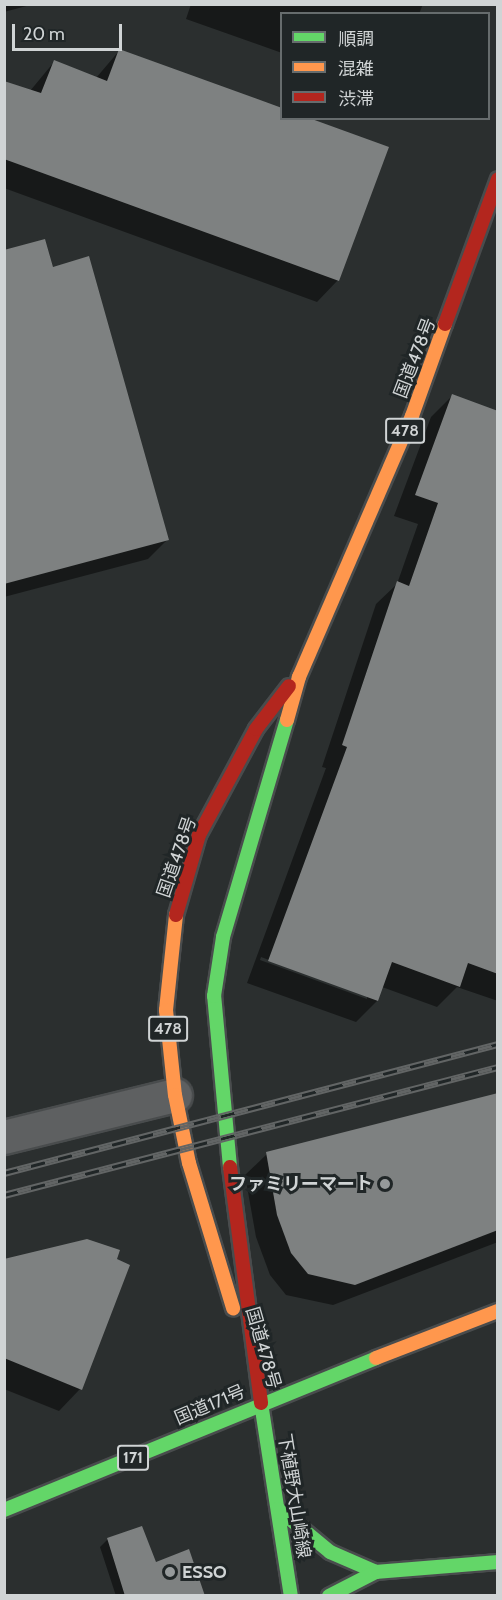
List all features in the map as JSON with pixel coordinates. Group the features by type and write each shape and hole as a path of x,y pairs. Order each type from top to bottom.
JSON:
{"main road":[{"name":"国道478号","path":"261,1403 219,1080 214,996 223,937 299,677 412,416 498,179"},
{"name":"国道478号","path":"261,1403 189,1163 175,1095 166,1010 176,916 199,835 256,729 278,698 299,677"},
{"name":"国道171号","path":"4,1510 261,1403 498,1311"},
{"name":"下植野大山崎線","path":"261,1403 291,1596"},
{"path":"278,1509 330,1552 376,1572"},
{"path":"329,1596 376,1572 498,1563"}],"street":[{"path":"4,1137 175,1095"}],"building":[{"path":"119,49 280,107 280,120 315,120 389,147 339,281 4,159 4,81 41,93 54,60 107,81"},
{"path":"45,239 53,267 89,256 169,540 4,584 4,250"},
{"path":"452,394 498,411 498,974 468,963 460,987 392,962 378,1001 268,961 347,747 342,745 397,581 409,586 438,503 415,495"},
{"name":"ファミリーマート","path":"498,1093 498,1230 355,1285 308,1274 291,1253 277,1215 266,1152"},
{"path":"87,1239 120,1250 117,1259 130,1265 82,1390 4,1358 4,1259"},
{"path":"142,1526 156,1562 189,1549 205,1596 125,1596 107,1538"}],"railway":[{"path":"4,1173 498,1044"},
{"path":"4,1195 498,1067"}],"traffic: fast":[{"path":"230,1167 214,996 223,937 287,720"},
{"path":"4,1510 376,1358"},
{"path":"261,1403 291,1596"},
{"path":"278,1509 330,1552 376,1572"},
{"path":"329,1596 376,1572 498,1562"}],"traffic: slow":[{"path":"287,720 299,677 412,416 445,324"},
{"path":"176,915 166,1010 175,1095 189,1163 233,1308"},
{"path":"376,1358 498,1311"}],"traffic: jam":[{"path":"445,324 498,179"},
{"path":"176,915 199,835 256,729 289,686"},
{"path":"230,1167 261,1403"}],"place":[{"name":"ファミリーマート","path":"385,1184"},
{"name":"ESSO","path":"170,1572"}]}
